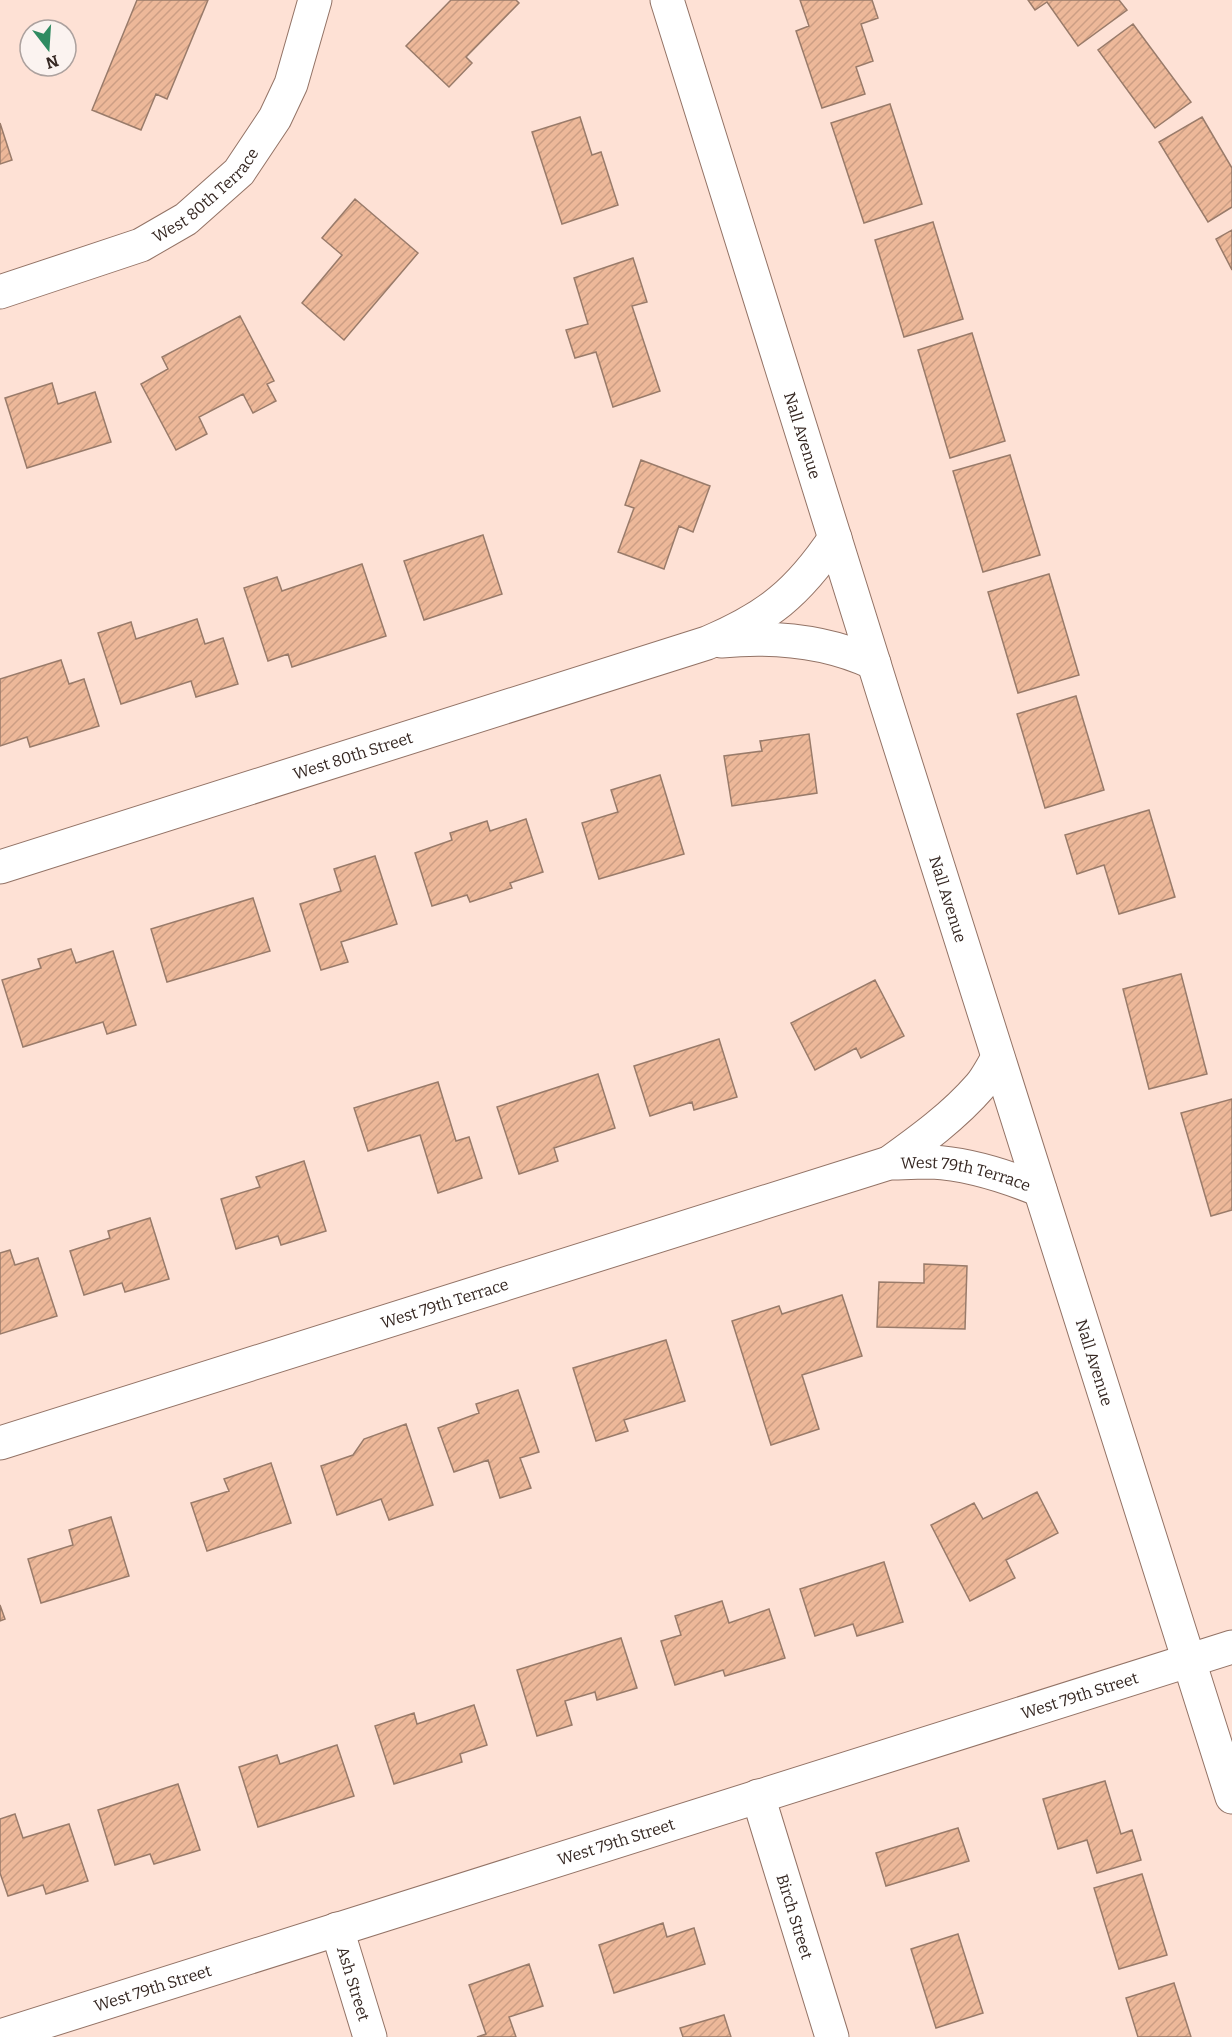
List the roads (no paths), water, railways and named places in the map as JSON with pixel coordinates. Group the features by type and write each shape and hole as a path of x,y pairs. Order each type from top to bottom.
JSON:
{"street":[{"name":"West 80th Terrace","path":"0,292 141,245 186,219 239,172 275,118 291,84 315,0"},
{"name":"Nall Avenue","path":"667,0 1232,1797"},
{"name":"West 80th Street","path":"0,867 707,643 742,628 787,598 819,562 835,538"},
{"name":"West 80th Street","path":"707,643 765,639 807,643 838,648 874,663"},
{"name":"West 79th Terrace","path":"889,1163 932,1132 958,1108 981,1085 998,1058"},
{"name":"West 79th Terrace","path":"0,1443 889,1163 933,1162 964,1166 1006,1176 1040,1190"},
{"name":"West 79th Street","path":"0,2036 1232,1647"},
{"name":"Birch Street","path":"758,1796 832,2037"},
{"name":"Ash Street","path":"337,1929 370,2037"}]}
